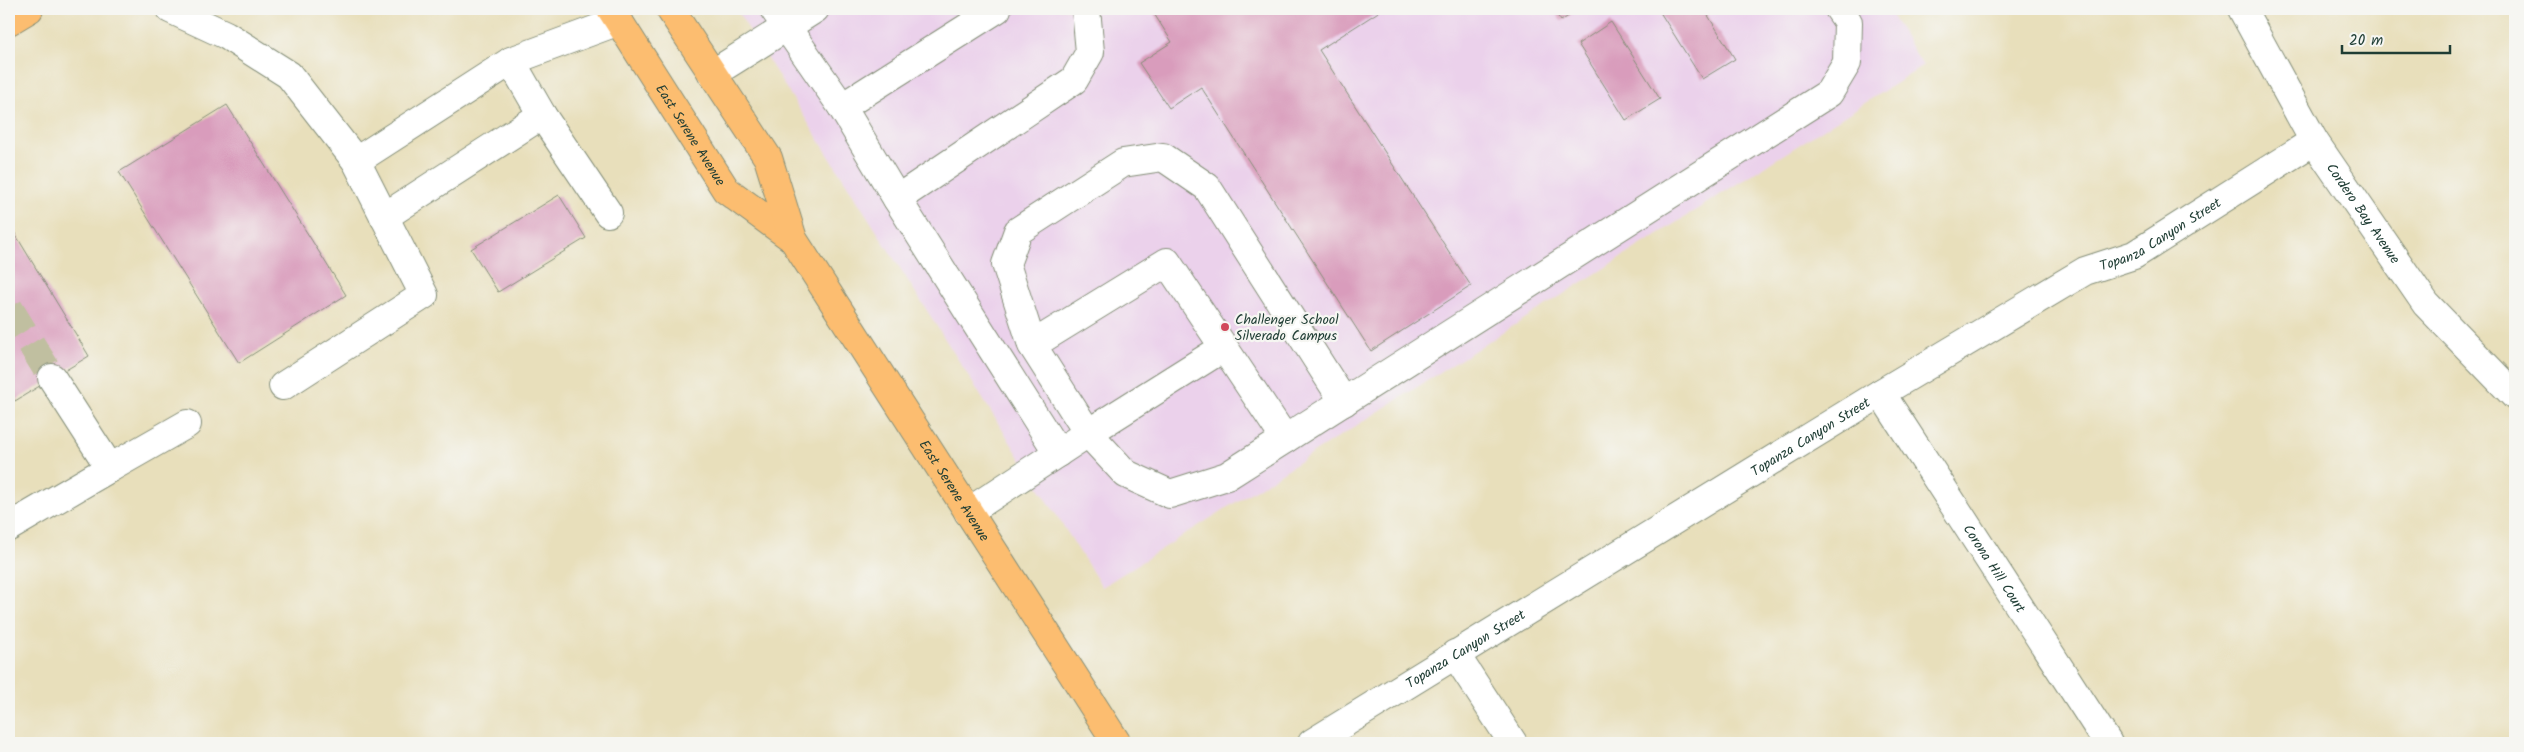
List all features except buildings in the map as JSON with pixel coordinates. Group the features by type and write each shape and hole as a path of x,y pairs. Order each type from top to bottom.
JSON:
{"main road":[{"path":"9,21 29,9"},
{"name":"East Serene Avenue","path":"670,9 768,158 793,239 1117,743"},
{"name":"East Serene Avenue","path":"615,15 726,190 793,239"}],"street":[{"path":"170,9 226,35 289,75 356,161 424,295 283,386"},
{"path":"712,74 779,18 815,9"},
{"path":"842,107 997,9"},
{"path":"897,199 1074,80 1090,52 1086,9"},
{"path":"1344,402 1207,187 1163,157 1122,163 1018,231 1006,264 1032,345 1088,433 1126,474 1170,494 1227,476 1344,402 1829,93 1847,63 1848,22 1839,9"},
{"name":"Cordero Bay Avenue","path":"2242,9 2314,141 2426,304 2515,396"},
{"path":"356,161 511,61 615,15"},
{"path":"779,18 842,107 897,199 1058,453"},
{"path":"511,61 542,115 608,213"},
{"path":"384,217 542,115"},
{"name":"Topanza Canyon Street","path":"1312,743 1881,392 2085,271 2134,255 2314,141"},
{"path":"1032,345 1167,262 1285,439"},
{"path":"968,512 1088,433 1223,348"},
{"path":"52,378 110,468"},
{"name":"Corona Hill Court","path":"1881,392 2108,743"},
{"path":"9,527 187,424"},
{"path":"1455,654 1513,743"}],"shaded area":[{"name":"Challenger School Silverado Campus","path":"736,9 1888,9 1923,66 1102,587"}],"tunnel":[{"path":"9,308 52,378"}],"place":[{"name":"Challenger School Silverado Campus","path":"1225,327"}]}
